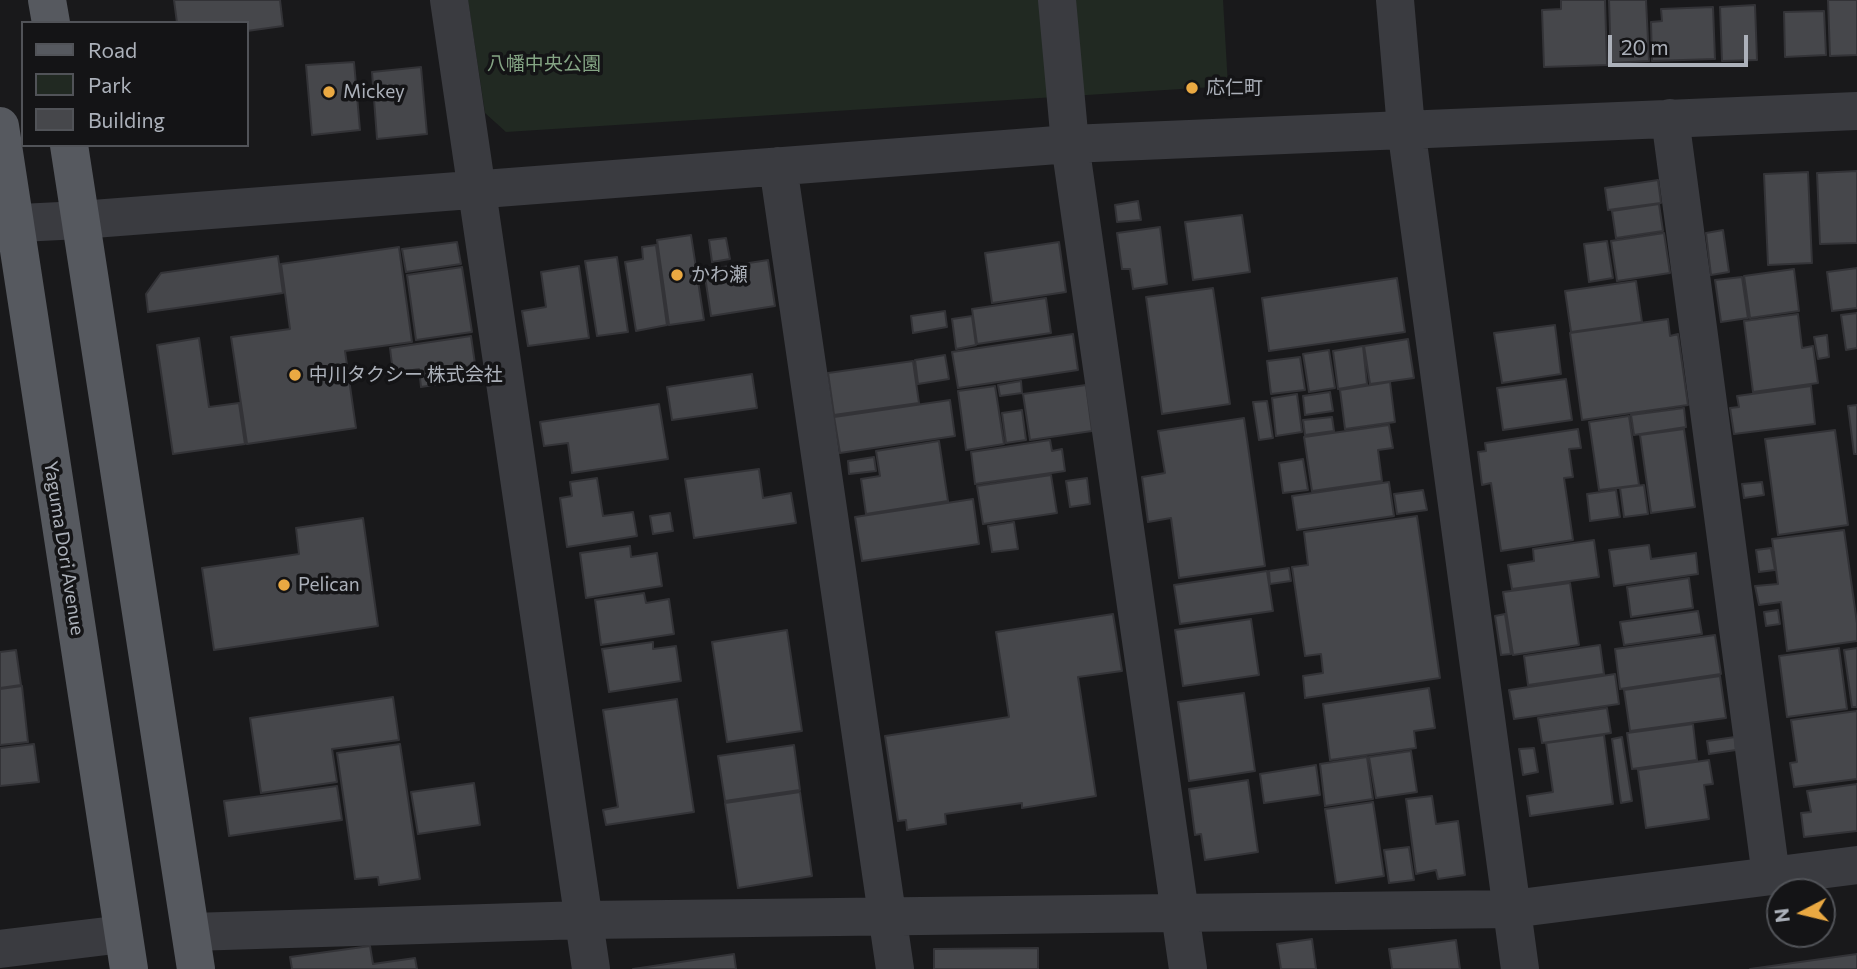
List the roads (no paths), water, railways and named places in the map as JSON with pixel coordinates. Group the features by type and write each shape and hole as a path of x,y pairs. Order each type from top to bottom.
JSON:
{"main road":[{"path":"47,0 51,21"},
{"name":"Yaguma Dori Avenue","path":"0,126 7,223 126,952"},
{"path":"69,147 196,969"}],"street":[{"path":"449,0 591,969"},
{"path":"1057,0 1070,144 1188,969"},
{"path":"1395,0 1406,128 1520,969"},
{"path":"7,223 80,220 1070,144 1857,111"},
{"path":"1670,118 1771,876"},
{"path":"778,166 895,969"},
{"path":"191,932 584,920 1512,909 1857,865"},
{"path":"0,949 126,952"}],"place":[{"name":"応仁町","path":"1192,88"},
{"name":"Mickey","path":"329,92"},
{"name":"かわ瀬","path":"677,275"},
{"name":"中川タクシー 株式会社","path":"295,375"},
{"name":"Pelican","path":"284,585"}],"park label":[{"name":"八幡中央公園","path":"544,64"}]}
